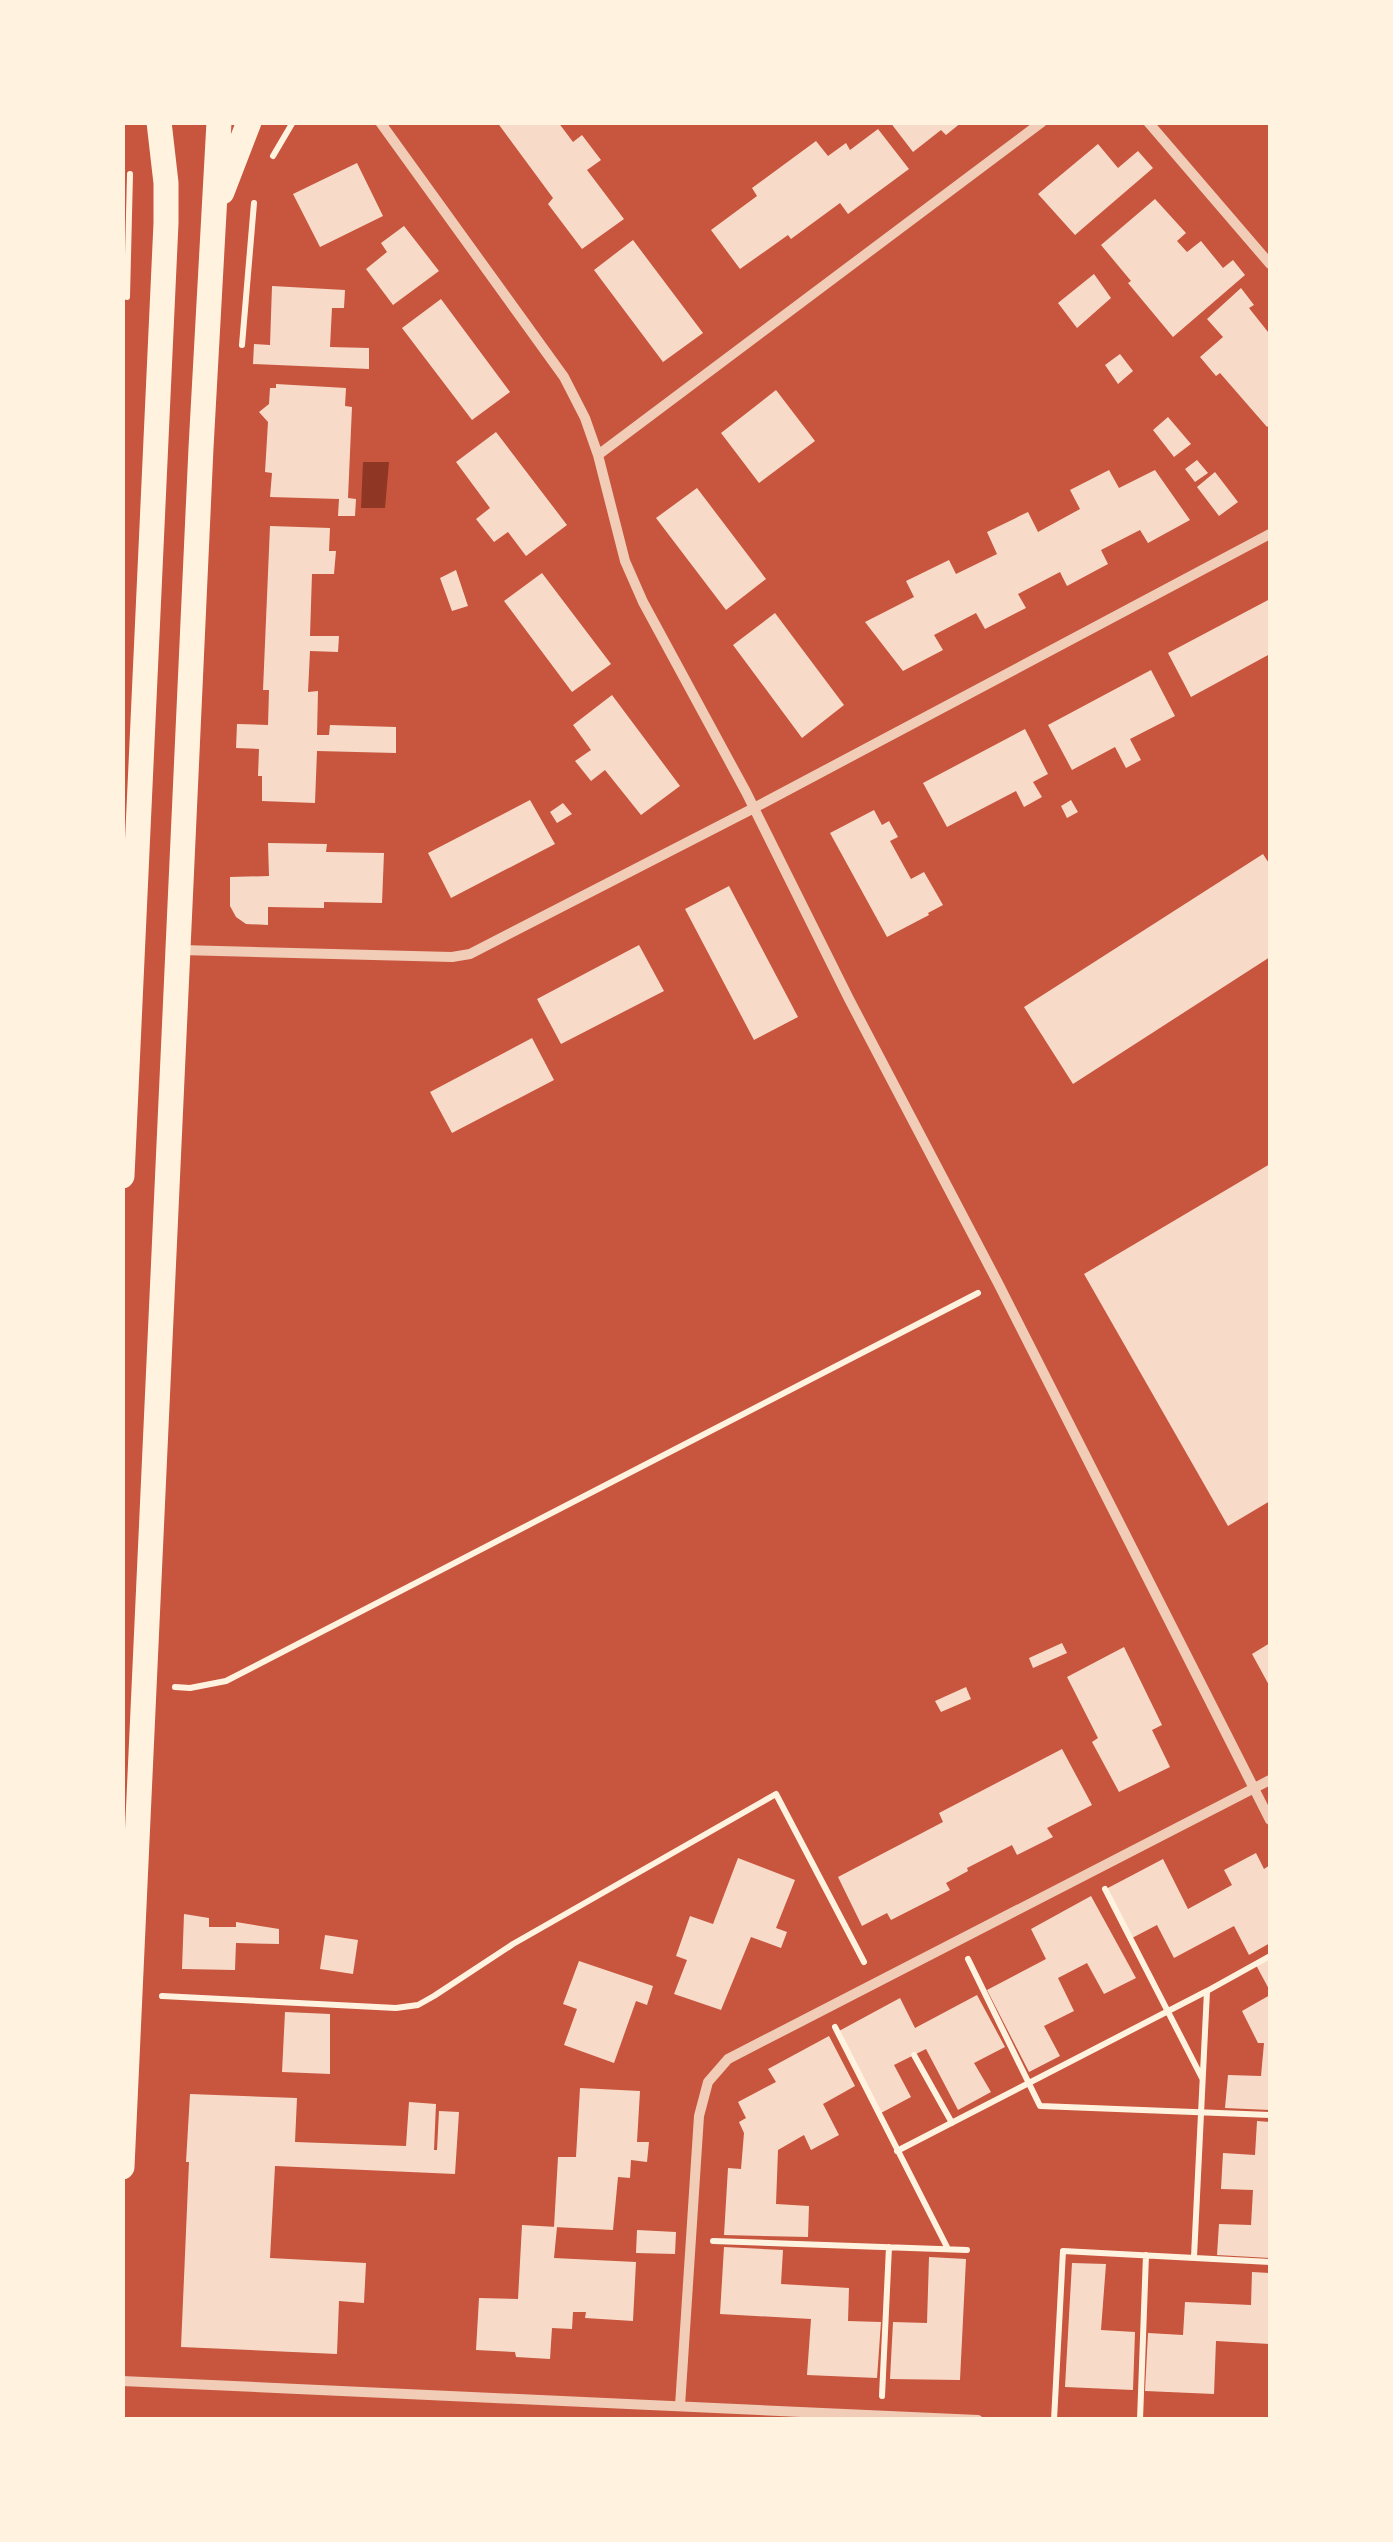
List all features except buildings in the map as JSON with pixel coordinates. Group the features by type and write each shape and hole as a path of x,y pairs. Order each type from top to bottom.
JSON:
{"main road":[{"path":"122,1176 166,223 159,122"},
{"path":"122,2167 219,122"},
{"path":"214,210 249,122"}],"street":[{"path":"380,122 564,377 586,418 625,560 637,588 754,808 1270,1820"},
{"path":"598,455 1042,122"},
{"path":"1148,122 1270,264"},
{"path":"178,950 452,958 470,954 1270,534"},
{"path":"680,2406 699,2116 708,2082 728,2059 1270,1780"},
{"path":"122,2381 978,2420"}],"path":[{"path":"265,169 293,122"},
{"path":"242,355 254,203"},
{"path":"144,1686 190,1688 226,1680 998,1283"},
{"path":"130,1994 396,2008 418,2005 512,1944 776,1794 875,1983"},
{"path":"1106,1890 1204,2081"},
{"path":"958,1940 1040,2106 1270,2115"},
{"path":"897,2151 1270,1956"},
{"path":"1194,2258 1207,1991"},
{"path":"837,2032 948,2249"},
{"path":"914,2055 952,2124"},
{"path":"723,2241 967,2250"},
{"path":"883,2376 889,2247"},
{"path":"1054,2420 1063,2250 1270,2262"},
{"path":"1140,2420 1146,2255"}],"shaded area":[{"path":"363,462 389,462 385,508 361,508"}]}
